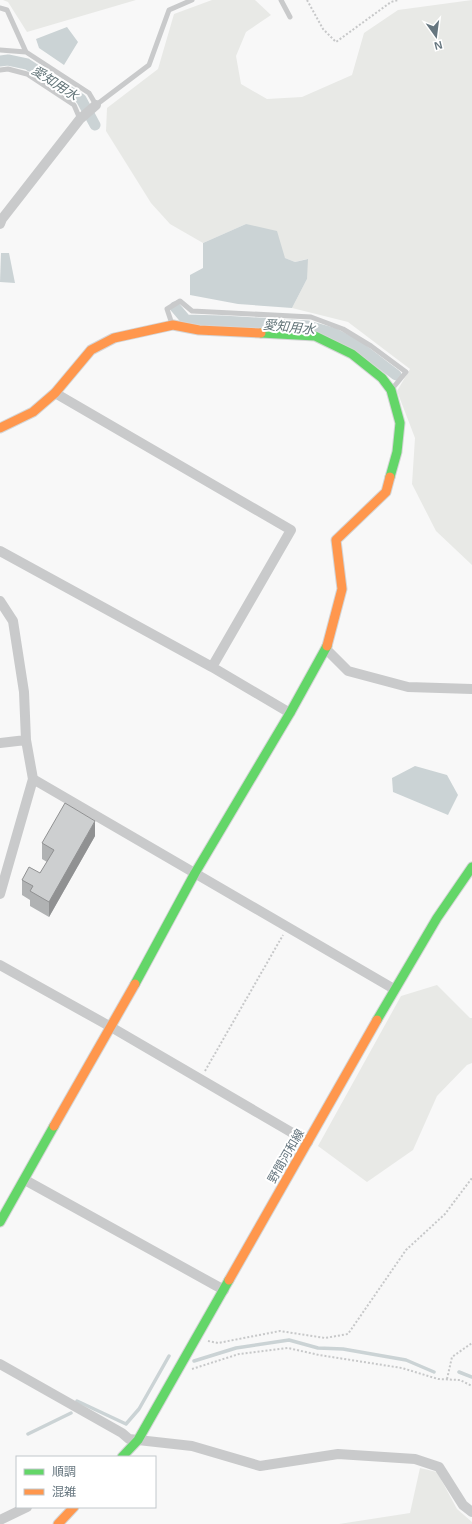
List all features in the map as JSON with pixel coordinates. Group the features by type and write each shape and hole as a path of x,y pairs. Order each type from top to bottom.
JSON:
{"street":[{"path":"0,224 2,218 80,119 96,106"},
{"path":"0,428 33,412 55,393 91,350 114,338 173,325 199,330 315,336 352,354 382,378 391,390 400,423 397,452 386,492 336,540 342,589 326,649 196,873 25,1180 0,1222"},
{"path":"55,393 291,530 212,667"},
{"path":"0,551 212,667 290,713"},
{"path":"0,601 13,621 24,692 26,740 32,779 0,894"},
{"path":"326,649 348,671 408,688 472,689"},
{"path":"0,743 26,740"},
{"path":"32,779 394,989"},
{"name":"野間河和線","path":"123,1456 138,1440 394,989 437,918 472,867"},
{"path":"0,965 111,1026 308,1142"},
{"path":"25,1180 224,1290"},
{"path":"0,1364 122,1433 129,1439 192,1446 260,1466 338,1454 415,1458 439,1467 463,1506 472,1512"},
{"path":"0,1519 25,1508"},
{"path":"58,1524 73,1508"}],"lane":[{"path":"0,50 26,52 89,93 96,106 149,65 169,10 192,0"},
{"path":"281,0 290,17"},
{"path":"0,8 7,10 26,52"},
{"path":"0,70 8,69 28,74 74,105 80,119"},
{"path":"173,325 167,309 180,301 192,311 311,317 343,329 371,346 406,372 391,390"}],"path":[{"path":"307,0 323,29 336,42 391,2 398,0"},
{"path":"200,1079 287,927"},
{"path":"195,1338 218,1343 280,1331 325,1338 348,1334 406,1250 445,1214 472,1178"},
{"path":"447,1379 452,1357 472,1342"},
{"path":"178,1368 193,1369 239,1354 288,1348 319,1355 402,1368 438,1378 460,1380 472,1386"}],"shaded area":[{"path":"3,0 136,0 27,32 8,2"},
{"path":"212,0 255,0 271,15 246,32 236,56 241,84 267,99 302,97 352,75 364,33 398,10 472,0 472,565 436,531 412,484 415,438 397,391 410,369 348,322 292,308 307,279 307,259 295,262 285,258 246,224 203,243 170,224 151,203 106,131 107,108 158,69 174,14"},
{"path":"67,27 78,42 64,65 39,48 36,39"},
{"path":"246,224 277,231 285,258 295,262 308,259 307,279 292,308 238,304 190,295 190,275 203,268 203,243"},
{"path":"1,253 9,253 15,283 0,282"},
{"path":"415,766 447,775 458,795 448,815 393,792 392,778"},
{"path":"437,985 470,1018 472,1018 472,1063 467,1065 437,1096 413,1150 367,1182 318,1146 401,996"},
{"path":"420,1468 437,1472 457,1509 472,1522 472,1524 339,1524 410,1513"}],"building":[{"path":"65,803 95,821 49,902 30,891 33,886 22,880 29,867 40,873 54,850 42,843"}],"waterway":[{"name":"愛知用水","path":"0,61 8,60 27,64 81,99 95,125"},
{"name":"愛知用水","path":"175,307 186,320 308,326 333,333 358,346 396,375"},
{"path":"194,1361 236,1348 289,1340 318,1348 343,1349 406,1360 434,1372"},
{"path":"77,1401 126,1424 139,1409 169,1356"},
{"path":"459,1372 472,1377"},
{"path":"28,1434 71,1413"}],"traffic: fast":[{"path":"261,333 315,336 352,354 382,378 391,390 400,423 397,452 390,477"},
{"path":"135,984 195,873 290,713 327,646"},
{"path":"377,1020 437,918 472,867"},
{"path":"0,1222 54,1126"},
{"path":"123,1456 138,1440 229,1280"}],"traffic: slow":[{"path":"0,428 33,412 55,393 91,350 114,338 173,325 199,330 261,333"},
{"path":"327,646 342,589 336,540 386,492 390,477"},
{"path":"54,1126 135,984"},
{"path":"229,1280 377,1020"},
{"path":"58,1524 73,1508"}]}
